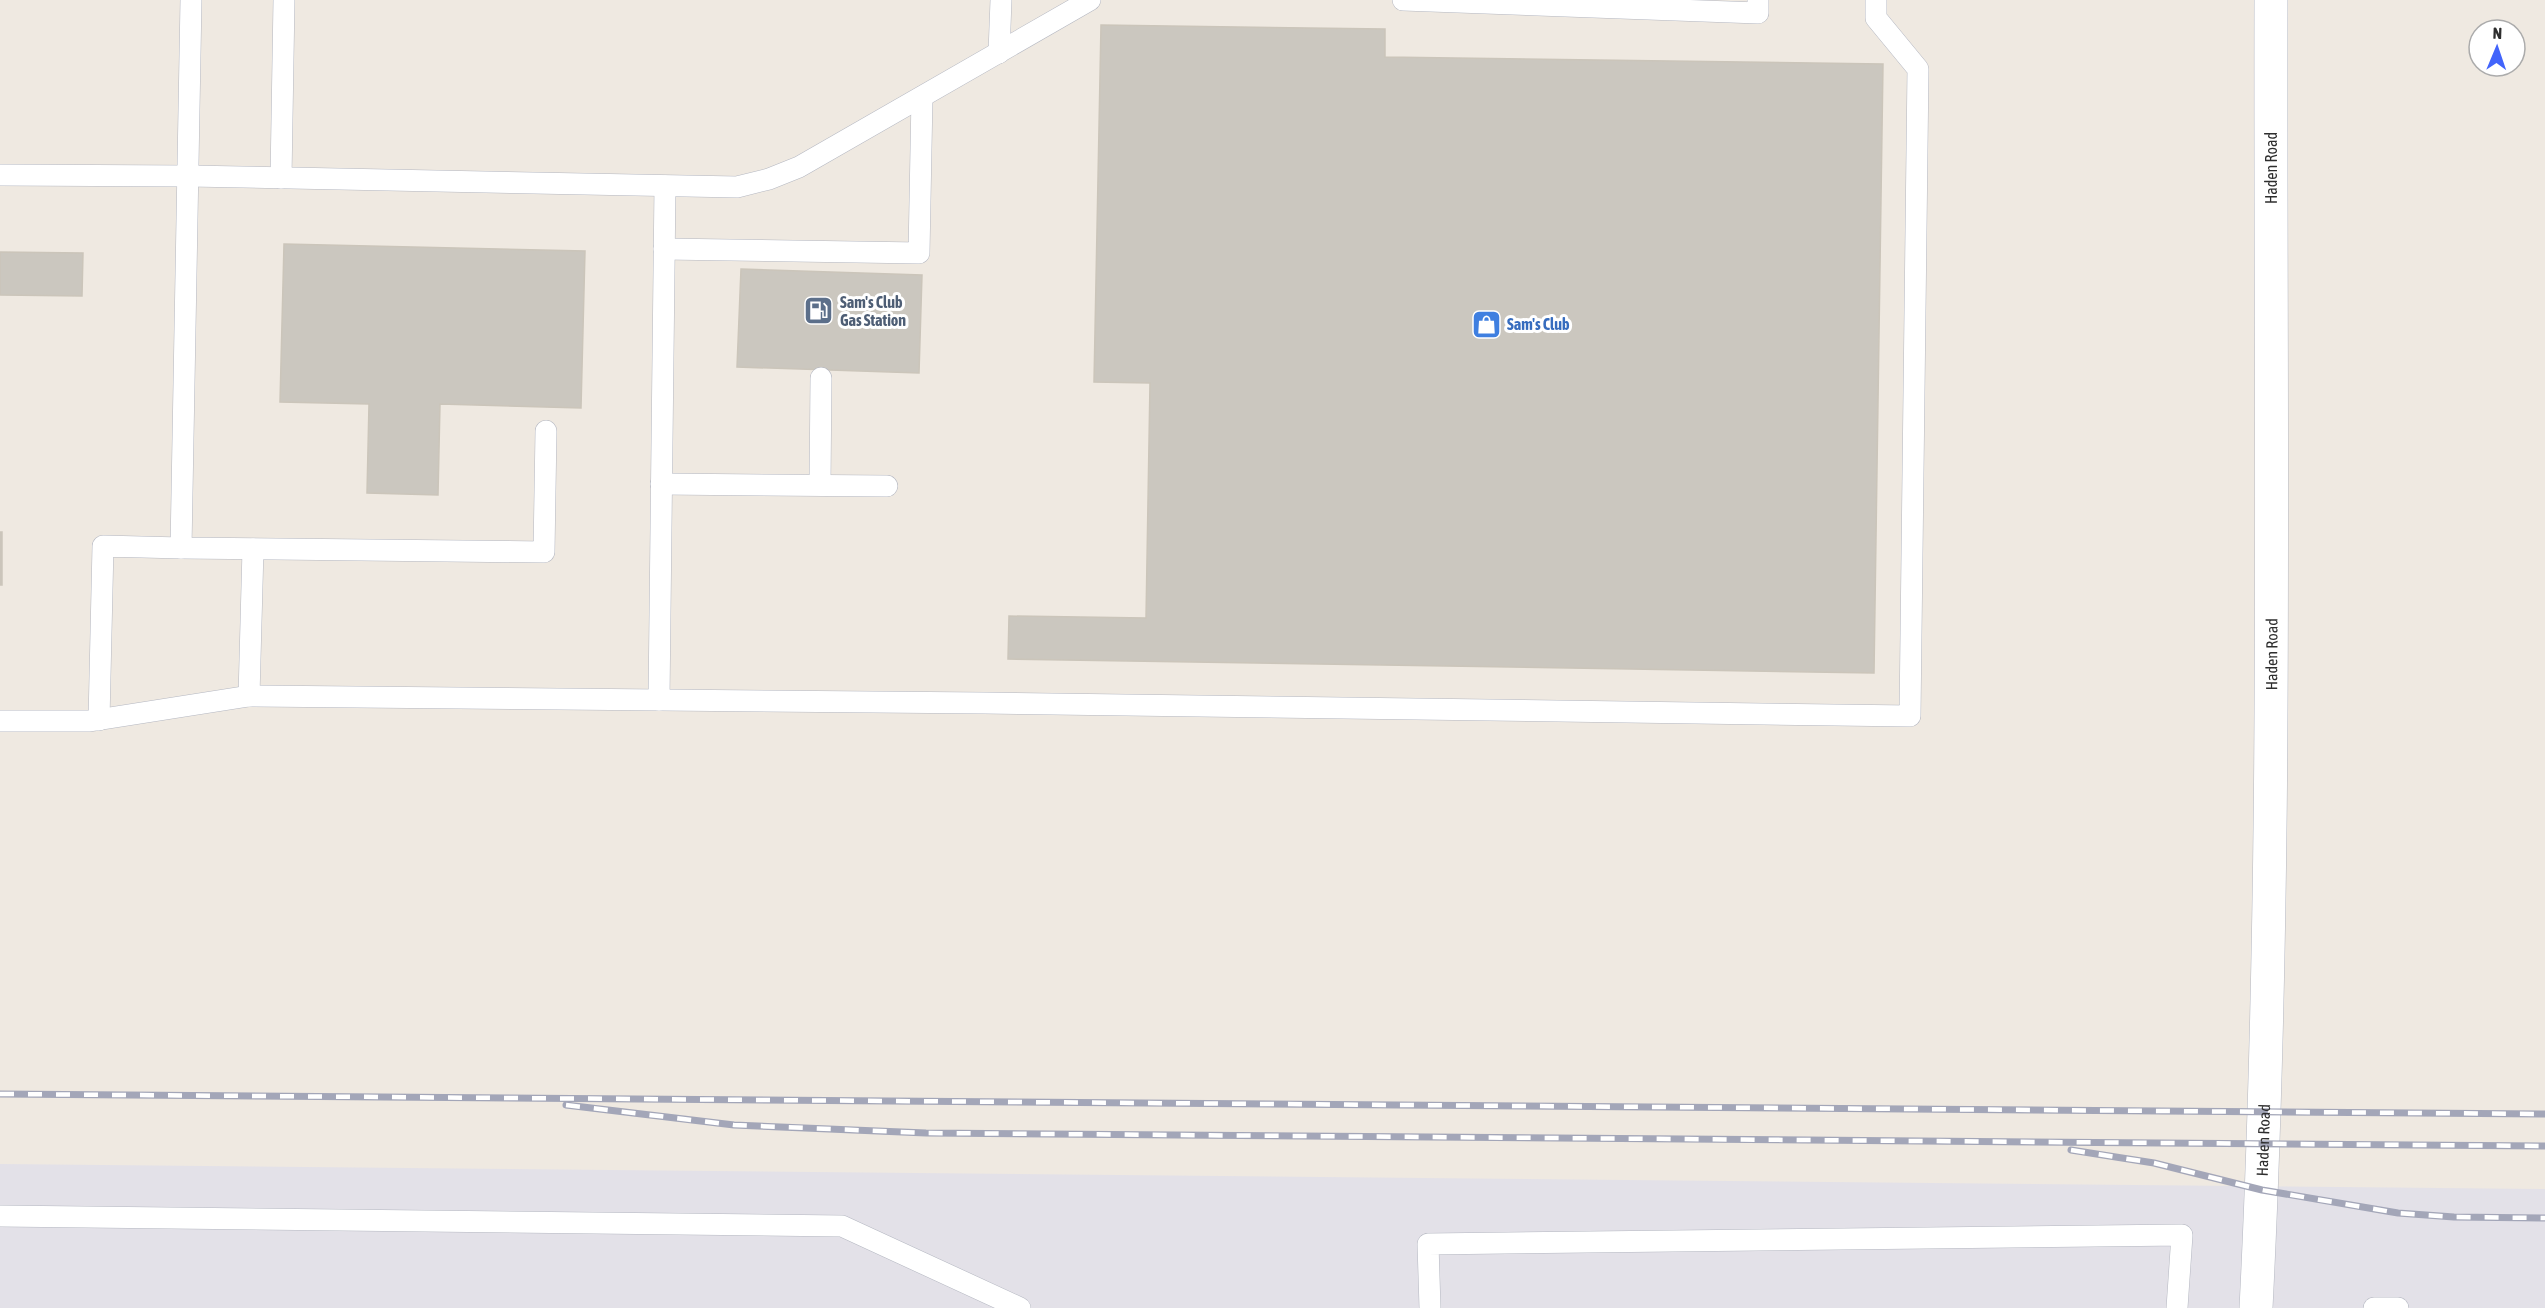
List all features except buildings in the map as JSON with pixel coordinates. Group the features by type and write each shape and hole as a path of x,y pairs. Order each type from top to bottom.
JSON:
{"street":[{"name":"Haden Road","path":"2256,1308 2263,1156 2270,865 2271,0"}],"lane":[{"path":"181,548 191,0"},
{"path":"281,178 284,0"},
{"path":"999,53 1001,0"},
{"path":"0,176 189,176 737,187 778,177 800,167 1090,0"},
{"path":"1402,0 1758,7"},
{"path":"0,722 99,720 249,696 1910,716 1918,69 1876,18 1876,0"},
{"path":"664,249 919,253 922,97"},
{"path":"659,700 665,186"},
{"path":"820,485 821,378"},
{"path":"99,720 103,546 544,552 546,431"},
{"path":"661,484 887,486"},
{"path":"249,696 253,549"},
{"path":"0,1215 842,1226 1020,1308"},
{"path":"1430,1308 1428,1244 2182,1235 2177,1308"},
{"path":"2374,1308 2398,1308"}],"shaded area":[{"path":"0,1164 2545,1189 2545,1308 0,1308"}],"railway":[{"path":"0,1094 2545,1114"},
{"path":"566,1105 734,1125 926,1133 2545,1146"},
{"path":"2071,1150 2154,1163 2262,1190 2398,1213 2454,1217 2545,1218"}],"place":[{"name":"Sam's Club Gas Station","path":"819,311"},
{"name":"Sam's Club","path":"1486,324"}]}
